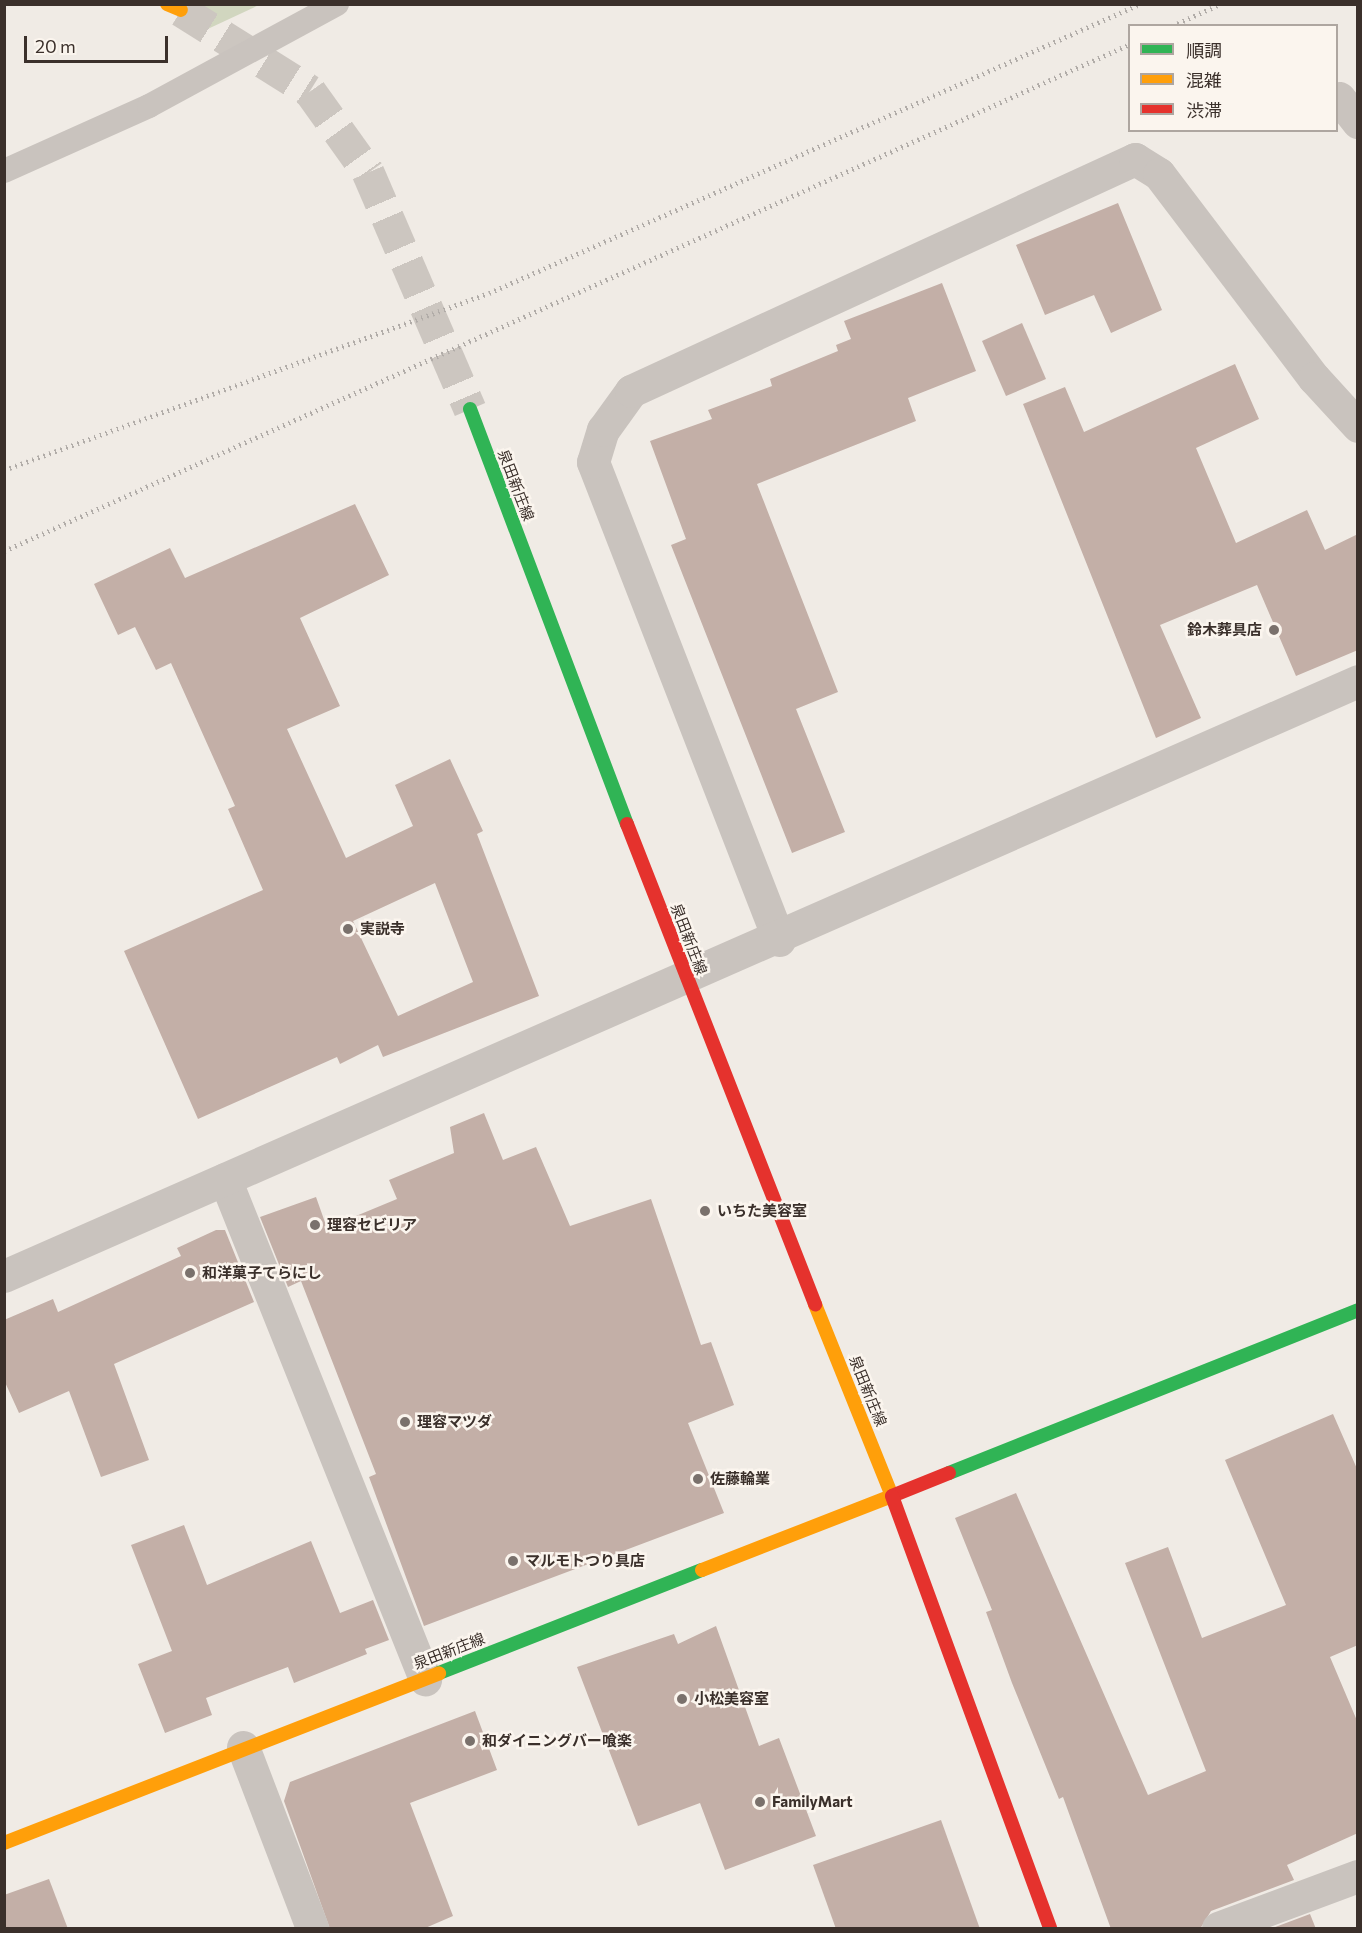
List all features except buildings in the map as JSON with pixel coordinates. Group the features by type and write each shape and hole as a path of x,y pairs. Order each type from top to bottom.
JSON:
{"main road":[{"path":"167,4 181,10"},
{"name":"泉田新庄線","path":"4,1843 243,1747 892,1496 686,979 470,409"},
{"path":"1050,1929 892,1496 1358,1310"}],"street":[{"path":"779,940 593,462 603,430 631,391 1135,159 1159,174 1314,378 1358,426"},
{"path":"4,1276 779,940 1358,681"},
{"path":"225,1179 425,1678"},
{"path":"243,1747 312,1929"},
{"path":"1218,1929 1358,1876"}],"lane":[{"path":"4,171 149,106 337,4"}],"green space":[{"path":"196,5 259,5 197,34 188,19"}],"tunnel":[{"path":"181,10 310,91 368,172 470,409"}],"railway":[{"path":"4,470 489,293 1140,4"},
{"path":"1176,24 1220,4"},
{"path":"4,551 1128,45"}],"traffic: fast":[{"path":"470,409 627,824"},
{"path":"949,1473 1358,1310"},
{"path":"439,1673 702,1570"}],"traffic: slow":[{"path":"167,4 181,10"},
{"path":"702,1570 892,1496 815,1304"},
{"path":"4,1843 439,1673"}],"traffic: jam":[{"path":"627,824 815,1304"},
{"path":"949,1473 892,1496 1050,1928"}],"place":[{"name":"鈴木葬具店","path":"1274,630"},
{"name":"実説寺","path":"348,929"},
{"name":"いちた美容室","path":"705,1211"},
{"name":"理容セビリア","path":"315,1225"},
{"name":"和洋菓子てらにし","path":"190,1273"},
{"name":"理容マツダ","path":"405,1422"},
{"name":"佐藤輪業","path":"698,1479"},
{"name":"マルモトつり具店","path":"513,1561"},
{"name":"小松美容室","path":"682,1699"},
{"name":"和ダイニングバー喰楽","path":"470,1741"},
{"name":"FamilyMart","path":"760,1802"}]}
